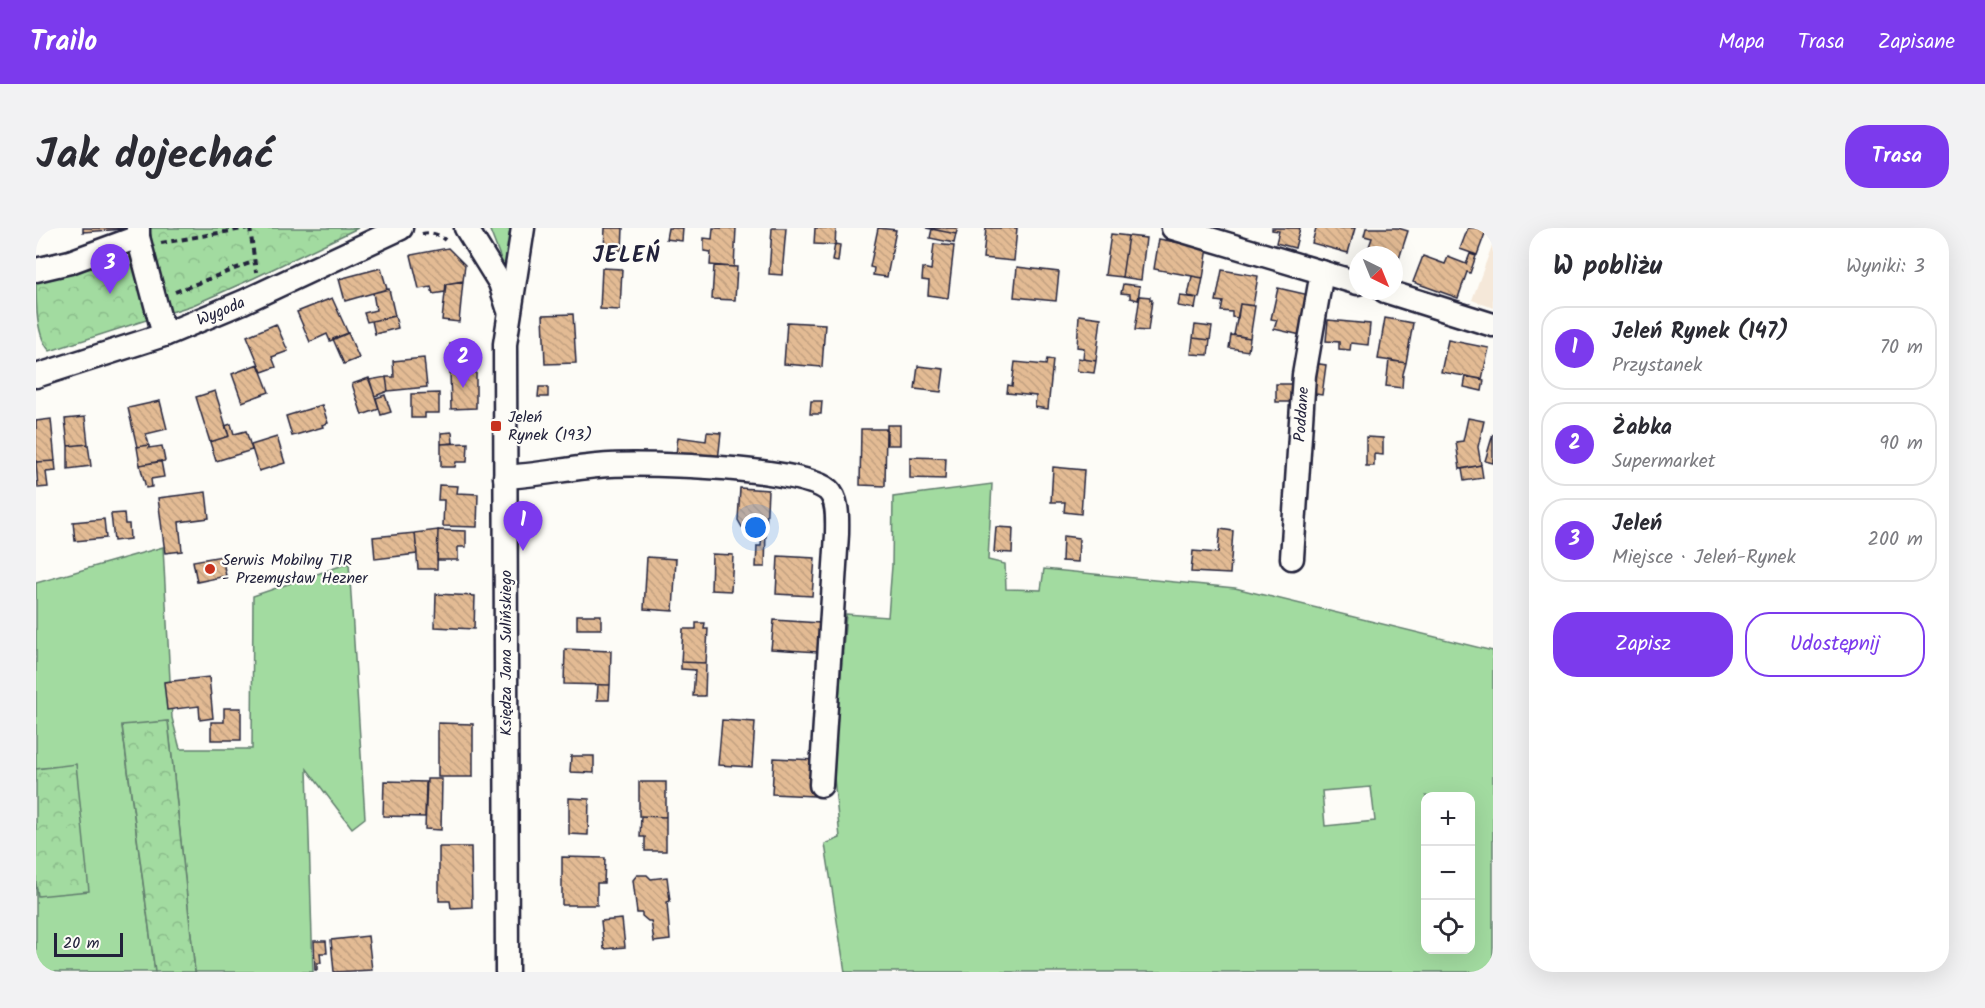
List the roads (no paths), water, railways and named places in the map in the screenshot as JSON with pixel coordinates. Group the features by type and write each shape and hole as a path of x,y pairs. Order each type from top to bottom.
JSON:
{"street":[{"name":"Księdza Jana Sulińskiego","path":"507,972 505,344 523,228"},
{"path":"1173,228 1349,280"},
{"name":"Wygoda","path":"36,376 164,335 409,232"},
{"path":"36,270 70,262 139,237 164,335"},
{"path":"459,237 500,283 509,309"},
{"name":"Poddane","path":"1292,558 1304,375 1322,272"},
{"path":"1403,297 1493,325"},
{"path":"505,477 609,465 638,465 760,471 807,480 829,491 837,507 837,534 821,785"}],"place":[{"name":"Jeleń","path":"110,294"},
{"name":"Żabka","path":"463,388"},
{"name":"Jeleń Rynek (193)","path":"496,426"},
{"name":"Jeleń Rynek (147)","path":"523,551"},
{"name":"Serwis Mobilny TIR - Przemysław Hezner","path":"210,569"}],"district":[{"name":"JELEŃ","path":"627,256"}]}
